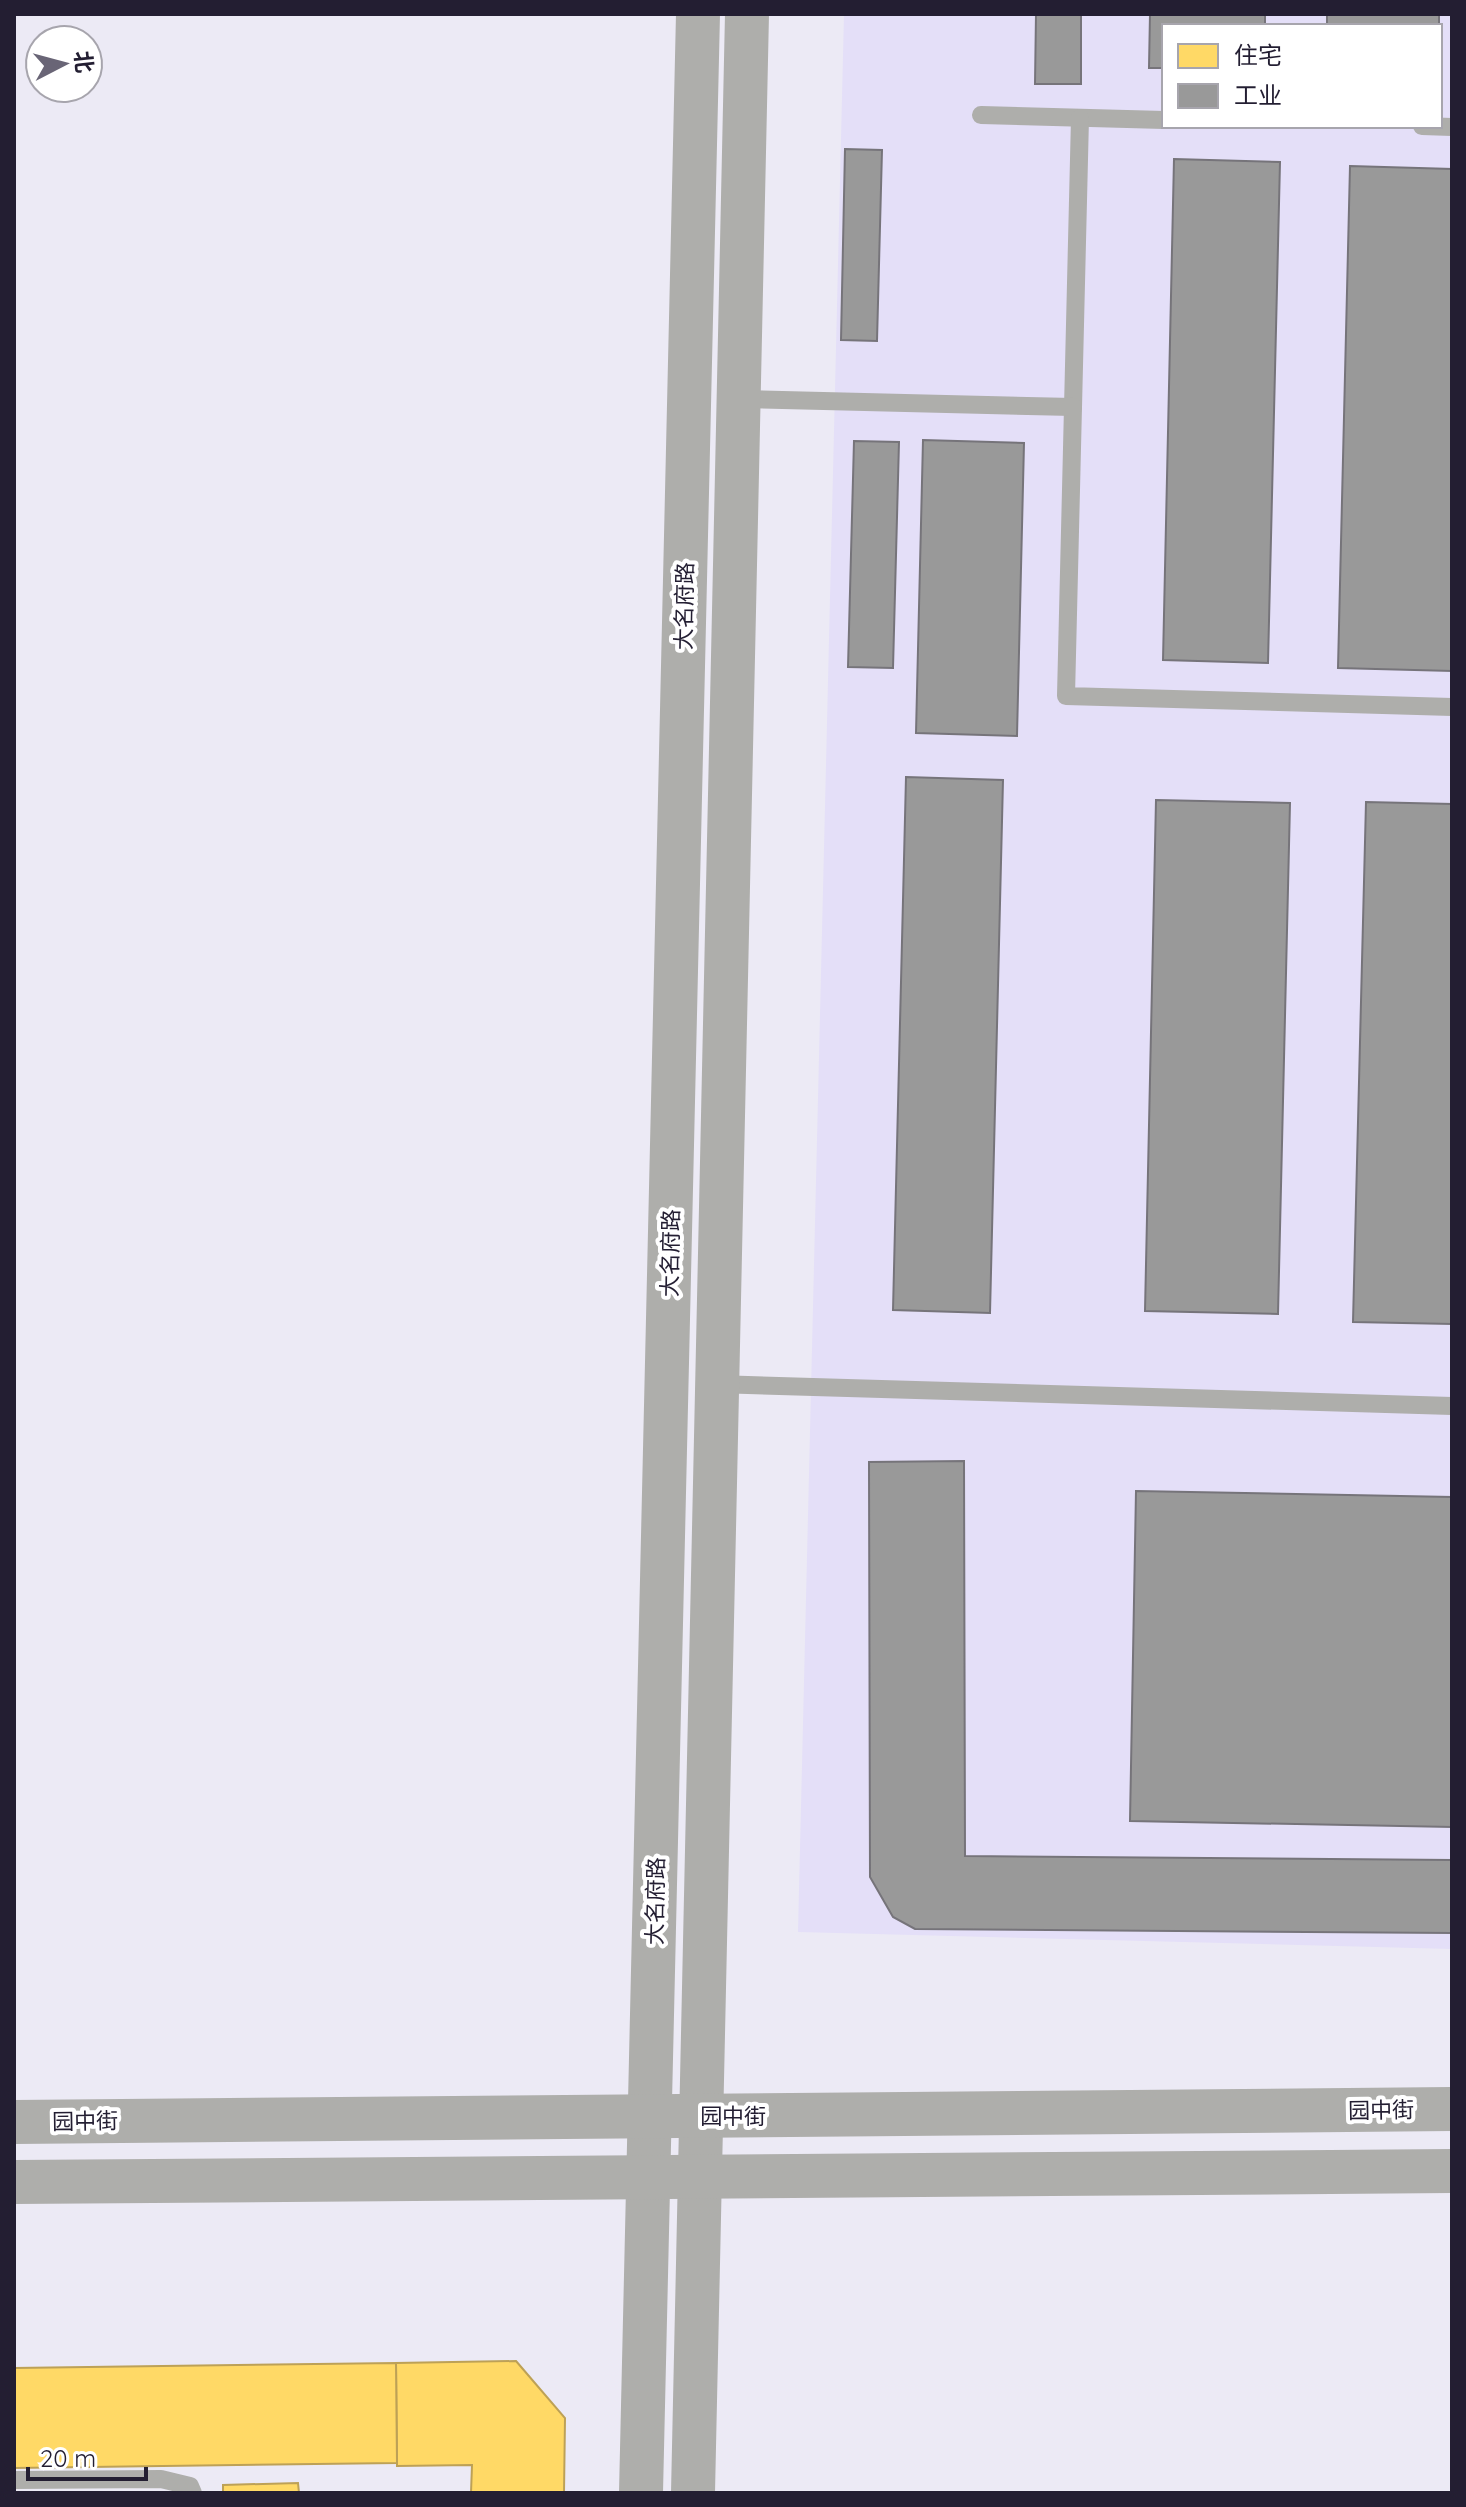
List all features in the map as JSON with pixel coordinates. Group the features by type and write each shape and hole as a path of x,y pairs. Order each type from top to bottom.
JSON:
{"street":[{"name":"大名府路","path":"641,2493 698,14"},
{"path":"693,2493 747,14"},
{"name":"园中街","path":"14,2122 1452,2109"},
{"path":"14,2182 1452,2171"}],"lane":[{"path":"981,115 1162,120"},
{"path":"1080,118 1066,696 1452,707"},
{"path":"738,399 1073,407"},
{"path":"715,1384 1452,1406"},
{"path":"14,2480 161,2479 190,2486 193,2493"}],"shaded area":[{"path":"844,14 1452,14 1452,1949 798,1932"}],"building: 住宅":[{"path":"516,2361 565,2418 564,2493 471,2493 472,2465 397,2466 396,2363"},
{"path":"396,2363 397,2463 14,2468 14,2368"},
{"path":"298,2483 299,2493 223,2493 223,2485"}],"building: 工业":[{"path":"1036,14 1081,14 1081,84 1035,84"},
{"path":"1150,14 1265,14 1265,24 1162,24 1162,68 1149,68"},
{"path":"1327,14 1439,14 1439,24 1327,24"},
{"path":"845,149 882,150 877,341 841,340"},
{"path":"1174,159 1280,162 1268,663 1163,660"},
{"path":"1350,166 1452,169 1452,671 1338,668"},
{"path":"923,440 1024,443 1017,736 916,733"},
{"path":"854,441 899,442 893,668 848,667"},
{"path":"906,777 1003,780 990,1313 893,1310"},
{"path":"1156,800 1290,803 1278,1314 1145,1311"},
{"path":"1366,802 1452,804 1452,1324 1353,1322"},
{"path":"964,1461 965,1856 1452,1860 1452,1933 915,1929 893,1917 870,1877 869,1462"},
{"path":"1136,1491 1452,1497 1452,1827 1130,1821"}]}
